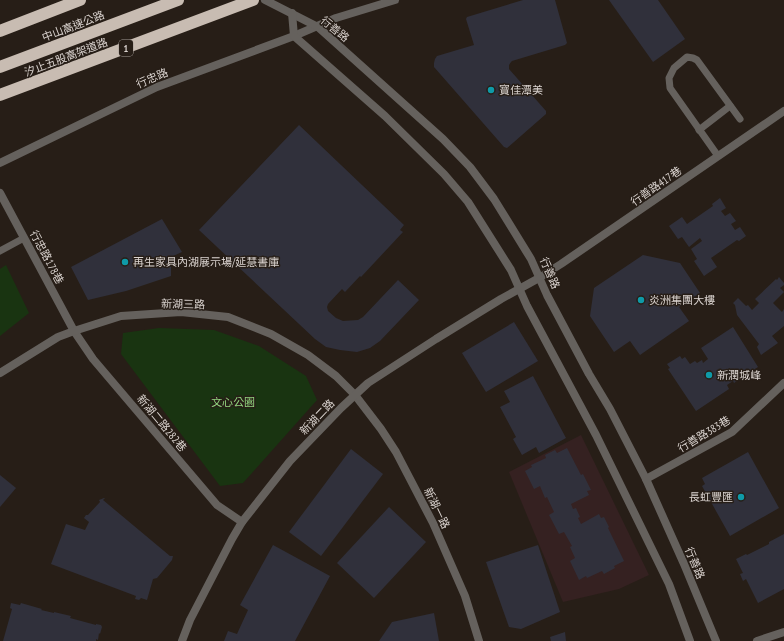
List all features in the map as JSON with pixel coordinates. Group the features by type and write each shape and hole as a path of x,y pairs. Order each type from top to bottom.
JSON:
{"highway":[{"name":"中山高速公路","path":"0,31 80,0"},
{"name":"中山高速公路","path":"0,67 178,0"},
{"name":"汐止五股高架道路","path":"0,95 253,0"}],"street":[{"name":"行善路","path":"265,0 318,27 443,139 470,167 494,199 531,259 547,295 589,374 610,409 646,479 716,641"},
{"name":"行忠路","path":"0,164 157,87 318,27 336,18 395,0"},
{"path":"292,13 294,36 385,116 444,174 468,202 511,270 527,306 596,435 669,584 690,641"},
{"name":"行善路417巷","path":"539,278 784,111"},
{"name":"行忠路178巷","path":"0,193 74,331"},
{"name":"新湖二路","path":"182,641 190,620 242,522 290,460 368,384 436,339 539,278"},
{"name":"新湖三路","path":"0,373 58,337 74,331 121,316 181,312 228,317 272,334 308,355 336,376 355,395"},
{"name":"新湖二路282巷","path":"74,331 93,359 217,505 242,522"},
{"name":"行善路383巷","path":"646,479 732,432 784,383"},
{"name":"新湖一路","path":"355,395 381,429 396,452 433,523 465,596 479,641"},
{"path":"757,641 784,632"}],"lane":[{"path":"718,156 670,88 669,78 674,68 687,57 697,60 740,119"},
{"path":"699,130 730,106"},
{"path":"0,251 24,238"}],"shaded area":[{"path":"581,435 649,575 619,589 563,602 509,472"}],"green space":[{"path":"6,265 29,313 0,336 0,269"},
{"name":"文心公園","path":"159,328 214,330 259,346 306,376 317,400 243,483 220,486 121,354 123,333"}],"building":[{"name":"寶佳潭美","path":"523,0 555,0 567,43 565,45 512,61 509,65 509,69 546,111 546,114 507,148 504,147 434,67 434,63 437,56 474,45 466,19 467,17"},
{"path":"609,0 658,0 685,39 653,62"},
{"path":"299,125 404,225 400,230 403,232 361,277 360,276 345,292 342,289 328,304 328,311 336,318 343,321 358,320 363,317 398,280 419,300 380,341 370,348 357,352 326,347 315,339 199,230"},
{"path":"720,198 726,208 721,211 725,216 730,213 736,221 731,224 735,230 740,227 746,236 739,241 737,240 711,258 717,267 704,276 694,261 697,259 691,249 702,241 700,238 689,247 682,237 678,239 669,226 682,217 687,224 713,206 712,204"},
{"name":"再生家具內湖展示場/延慧書庫","path":"162,219 182,252 171,257 171,276 126,291 88,300 71,267"},
{"name":"炎洲集團大樓","path":"643,255 680,263 700,293 679,307 689,321 640,355 630,341 614,352 590,316 594,288"},
{"path":"779,277 784,283 784,285 780,288 784,292 773,303 782,312 784,309 784,326 772,336 778,343 761,355 757,347 759,344 737,315 735,305 733,303 738,298 752,310 759,303 755,299"},
{"path":"514,322 538,361 486,392 462,353"},
{"name":"新潤城峰","path":"733,327 758,367 734,383 733,381 727,385 729,389 696,411 668,369 670,368 667,364 680,356 682,359 685,357 690,364 695,361 697,363 702,360 703,363 708,359 701,348"},
{"path":"533,376 566,438 539,453 536,447 522,455 513,439 516,437 500,407 510,402 504,391"},
{"path":"567,448 581,475 583,474 591,490 587,491 589,495 571,504 573,509 576,508 581,524 599,514 601,518 604,517 624,561 614,566 615,568 604,574 602,571 579,580 570,561 575,558 570,547 572,546 564,532 559,534 549,515 554,512 547,497 545,498 540,486 534,489 525,471 532,467 531,465 546,458 545,455 555,450 557,453"},
{"path":"351,449 383,474 321,556 289,532"},
{"name":"長虹豐匯","path":"748,452 779,508 730,536 702,486 705,484 702,478"},
{"path":"0,475 16,488 0,507"},
{"path":"104,498 103,500 170,556 173,556 172,560 157,578 153,579 147,600 141,598 139,600 135,599 136,596 51,564 66,524 85,530 89,522 84,518 100,502 99,500"},
{"path":"389,507 426,542 374,598 337,563"},
{"path":"784,534 784,589 758,603 746,579 743,581 740,574 743,573 736,559 769,544 769,542"},
{"path":"273,545 330,576 295,641 224,641 228,631 237,634 248,610 240,605"},
{"path":"538,545 560,612 521,629 509,627 486,562"},
{"path":"11,603 20,605 21,603 42,609 41,610 71,616 70,618 101,625 102,627 98,640 3,641 12,609 10,608"},
{"path":"434,613 439,641 379,641 392,622"},
{"path":"565,632 566,641 551,641 550,637"}],"place":[{"name":"寶佳潭美","path":"491,90"},
{"name":"再生家具內湖展示場/延慧書庫","path":"125,262"},
{"name":"炎洲集團大樓","path":"641,300"},
{"name":"新潤城峰","path":"709,375"},
{"name":"長虹豐匯","path":"741,497"}]}
